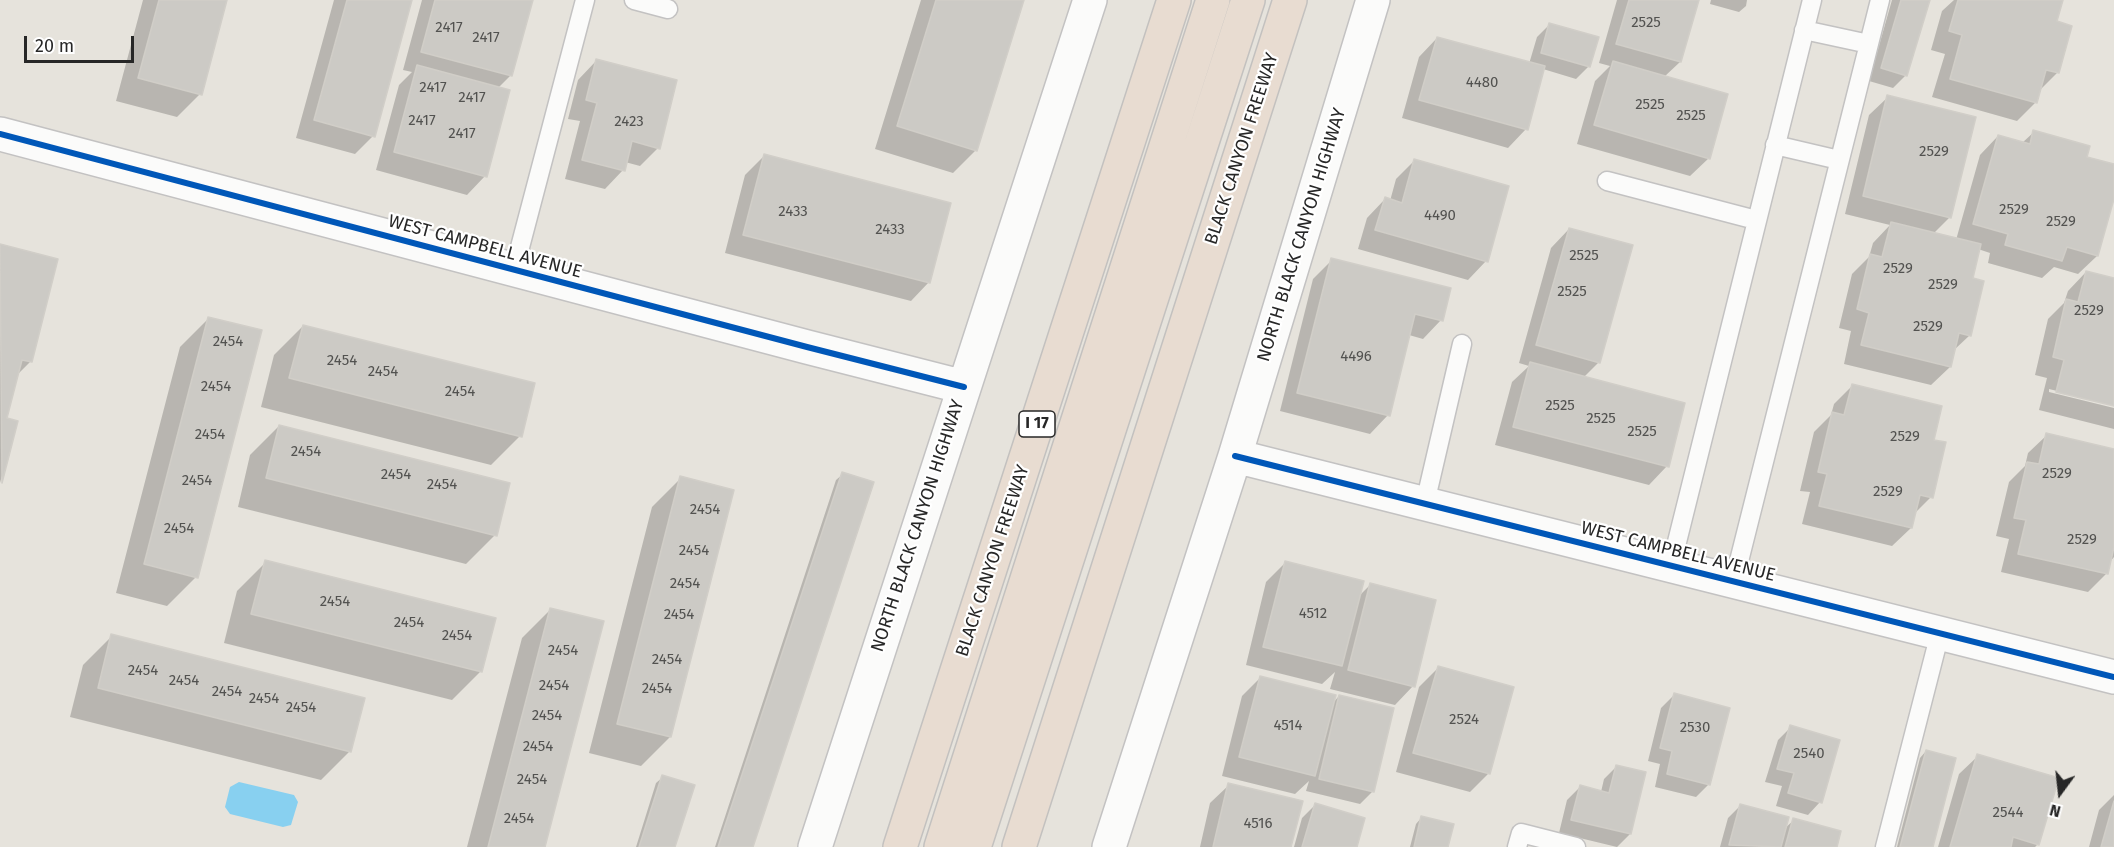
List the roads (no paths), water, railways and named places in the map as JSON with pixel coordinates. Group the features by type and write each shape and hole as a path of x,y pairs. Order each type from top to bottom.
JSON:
{"highway":[{"name":"BLACK CANYON FREEWAY","path":"900,847 1174,0"},
{"path":"941,847 1213,0"},
{"path":"974,847 1248,0"},
{"name":"BLACK CANYON FREEWAY","path":"1019,847 1290,0"}],"street":[{"name":"NORTH BLACK CANYON HIGHWAY","path":"815,847 1089,0"},
{"name":"NORTH BLACK CANYON HIGHWAY","path":"1109,847 1235,456 1374,0"},
{"name":"WEST CAMPBELL AVENUE","path":"0,134 964,387"},
{"name":"WEST CAMPBELL AVENUE","path":"1235,456 2114,677"}],"lane":[{"path":"514,270 585,0"},
{"path":"634,0 668,9"},
{"path":"1671,566 1812,0"},
{"path":"1734,581 1880,0"},
{"path":"1804,30 1869,44"},
{"path":"1775,145 1839,160"},
{"path":"1607,181 1756,220"},
{"path":"1425,503 1462,344"},
{"path":"1886,847 1940,633"},
{"path":"1517,847 1521,833 1576,847"}],"water":[{"path":"239,782 294,795 298,802 291,825 283,827 230,814 225,807 230,787"}]}
